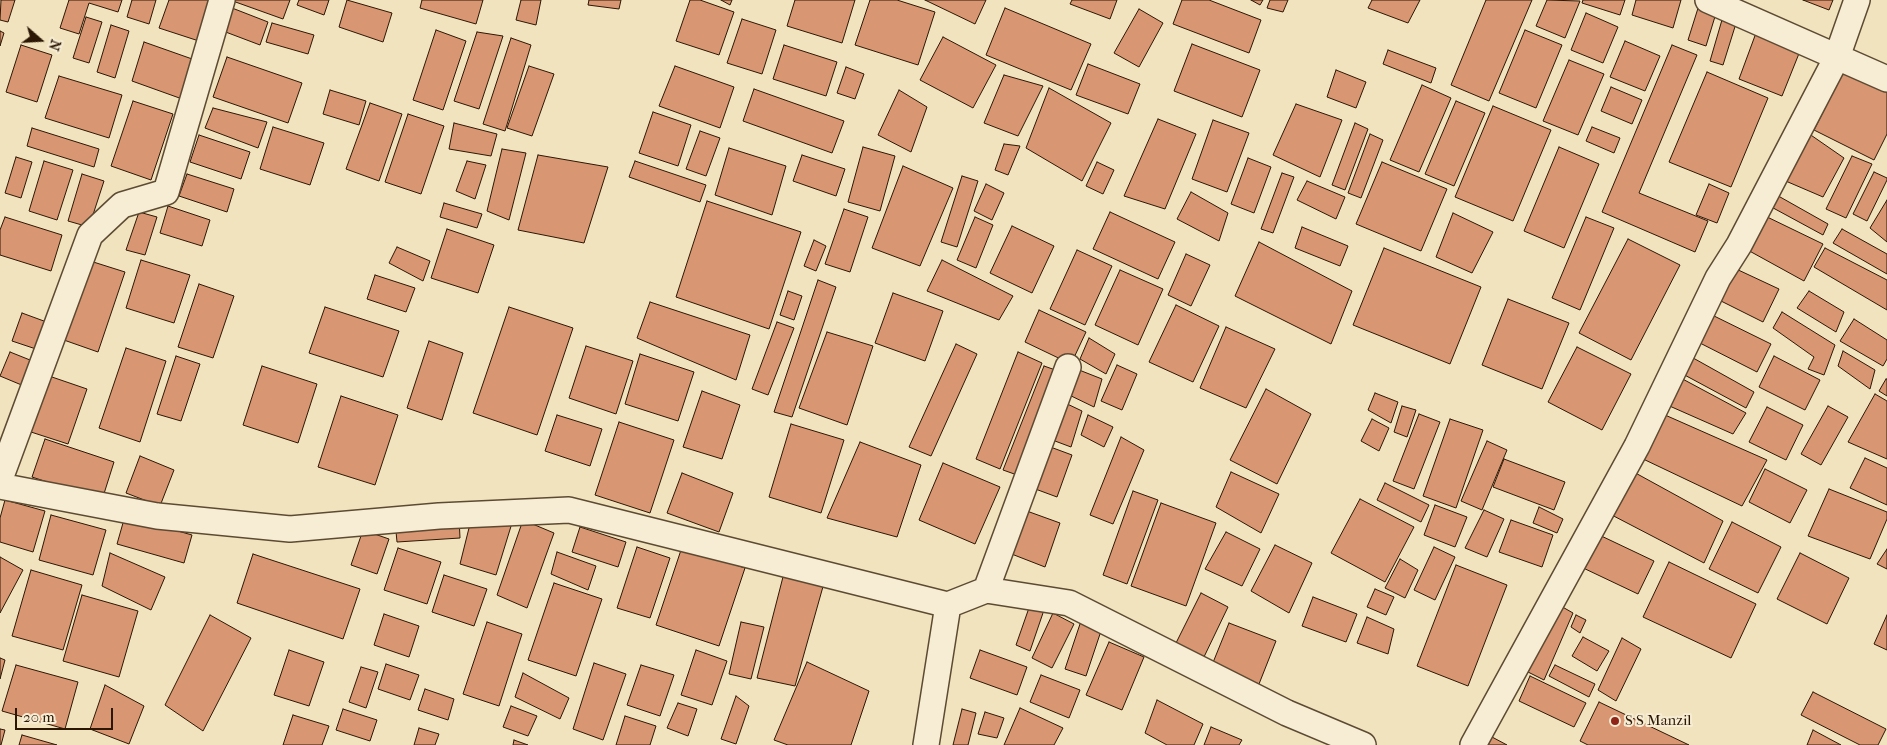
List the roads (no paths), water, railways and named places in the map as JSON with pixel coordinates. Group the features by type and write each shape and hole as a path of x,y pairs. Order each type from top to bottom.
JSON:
{"street":[{"path":"0,479 90,235 122,205 166,192 222,0"},
{"path":"1708,0 1887,79"},
{"path":"1473,745 1636,446 1718,278 1739,245 1837,58 1857,0"},
{"path":"986,590 1068,367"},
{"path":"0,486 157,516 290,528 439,516 569,510 948,604 986,590 1070,603 1287,713 1363,745"},
{"path":"926,745 948,604"}],"place":[{"name":"S S Manzil","path":"1615,721"}]}
